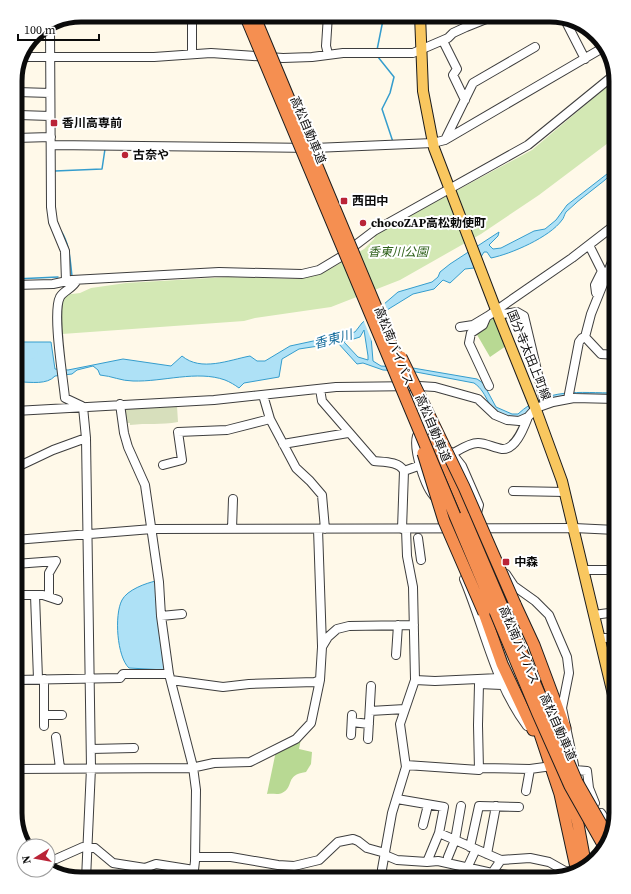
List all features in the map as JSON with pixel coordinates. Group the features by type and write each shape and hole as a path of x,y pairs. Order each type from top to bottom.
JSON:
{"highway":[{"name":"高松南バイパス","path":"243,22 344,257 394,382 534,716 552,766 566,818 576,866"},
{"name":"高松自動車道","path":"248,22 538,714 570,786 602,842"},
{"name":"高松自動車道","path":"257,22 429,434 577,782 606,833"},
{"name":"高松南バイパス","path":"261,22 354,248 474,529 539,693 564,766 578,824 585,861"},
{"path":"390,340 404,362 464,487 537,651 565,728"},
{"path":"412,412 433,488 444,521 484,613 502,664 534,734 552,766"}],"main road":[{"name":"国分寺太田上町線","path":"420,22 420,50 423,91 433,143 494,311 539,403 565,492 609,677"}],"street":[{"path":"192,22 192,54"},
{"path":"328,22 326,46 328,54"},
{"path":"27,57 158,57 211,53 275,57 312,57 328,54 413,53 442,41 476,22"},
{"path":"567,25 585,59"},
{"path":"50,31 52,215 65,251 66,281"},
{"path":"442,41 457,69 453,75 465,100"},
{"path":"445,140 473,83 535,47"},
{"path":"22,139 51,141 297,148 433,143 445,140 600,50"},
{"path":"354,248 374,231 450,191 528,145 609,79"},
{"path":"22,92 50,93"},
{"path":"22,115 50,116"},
{"path":"460,327 473,325 589,245 609,229"},
{"path":"589,245 602,271 595,285 596,293 599,294"},
{"path":"22,286 53,284 77,280 219,272 302,274 319,270 344,257"},
{"path":"568,396 579,342 585,337 591,314 599,294 609,279"},
{"path":"77,280 73,288 63,293 59,298 59,338 65,398 83,407"},
{"path":"489,386 468,343 471,333 483,325 494,311"},
{"path":"494,311 503,314 517,312 524,316 539,403"},
{"path":"585,337 601,354 609,355"},
{"path":"22,411 214,400 394,382 411,382 478,398 491,412 507,420 519,421 528,417"},
{"path":"320,389 322,401 348,433 374,461 395,464 402,467 404,471 404,528 413,587 415,680 400,724 406,765 403,782 392,813 382,872"},
{"path":"22,769 193,767 214,763 250,762 296,739 303,734 311,723 320,680 322,647 322,495 296,468 270,419 263,395"},
{"path":"452,454 477,443 502,449 508,448 513,444 523,429 528,417 539,403 568,396 609,399"},
{"path":"56,859 83,847 87,847 99,851 113,863 145,868 156,864 194,870 196,790 193,767 170,677 161,616 159,582 145,485 128,447 124,433 120,404"},
{"path":"83,407 86,438 91,749 86,872"},
{"path":"426,417 462,466 479,505 474,529"},
{"path":"163,465 182,460 178,432 227,430 270,419"},
{"path":"283,444 348,433"},
{"path":"417,436 416,445 428,489 445,504"},
{"path":"22,465 53,450 86,438"},
{"path":"404,471 421,466"},
{"path":"513,491 565,492"},
{"path":"232,499 232,529"},
{"path":"22,540 152,529 574,528 609,530"},
{"path":"456,529 449,540 450,546 501,681 518,714 534,734"},
{"path":"488,529 508,578 522,593 535,601 549,615 567,657 569,673 562,708 575,770 579,807 578,824"},
{"path":"408,556 420,557 418,538"},
{"path":"22,563 56,561 49,573 49,596"},
{"path":"584,570 609,570"},
{"path":"22,595 49,596 58,600"},
{"path":"35,595 44,726"},
{"path":"594,615 609,613"},
{"path":"161,616 182,614"},
{"path":"396,656 398,625"},
{"path":"322,647 328,637 337,629 349,626 414,625"},
{"path":"600,638 609,638"},
{"path":"22,680 120,678 123,674 170,677 223,687 249,684 315,682 320,680"},
{"path":"415,680 501,681"},
{"path":"479,681 479,768"},
{"path":"368,739 371,686"},
{"path":"370,711 405,709"},
{"path":"44,715 62,714"},
{"path":"351,735 352,719 369,724"},
{"path":"56,737 60,768"},
{"path":"91,749 134,748"},
{"path":"406,765 479,770 479,768 530,769 552,766"},
{"path":"526,791 530,769"},
{"path":"575,770 587,772 591,795 608,823"},
{"path":"397,799 444,807 439,833 427,862"},
{"path":"423,826 428,805"},
{"path":"448,857 455,840 461,806"},
{"path":"469,864 473,848 479,806 519,807"},
{"path":"487,854 496,806"},
{"path":"439,833 501,860 530,858 549,862 564,870"},
{"path":"195,856 231,857 278,865 294,866 319,860 338,842 352,840 358,841 367,848 397,860 427,862 438,861 488,872"},
{"path":"493,872 501,860"}],"green space":[{"name":"香東川公園","path":"609,85 609,142 539,195 481,234 400,280 331,307 255,318 244,321 62,334 60,309 64,295 80,293 91,288 126,283 228,277 297,279 330,269 364,249 374,239 376,234 532,150"},
{"path":"494,317 506,346 490,357 476,333"},
{"path":"177,406 178,422 130,425 130,423 123,423 123,409"},
{"path":"301,739 299,749 312,752 311,764 306,772 292,778 286,790 280,794 267,794 276,751"}],"water":[{"path":"609,172 609,176 566,212 563,219 549,233 530,244 499,256 491,258 487,252 484,252 474,268 465,269 450,283 443,280 434,289 413,294 387,310 370,324 373,361 381,366 413,368 477,379 483,383 496,407 512,414 518,414 529,405 552,395 564,393 609,393 609,397 555,397 539,402 521,418 511,418 495,411 491,407 483,392 474,383 416,372 383,370 363,363 357,364 338,343 299,349 282,359 279,377 244,383 239,388 225,380 203,376 144,381 124,380 100,375 98,370 93,366 77,370 72,374 55,376 48,381 22,382 22,342 51,342 55,369 68,370 123,359 171,366 182,356 190,361 206,364 215,364 250,356 257,361 265,361 290,346 355,332 362,323 398,292 432,282 438,277 440,272 450,264 499,232 498,236 489,245 493,249 501,248 534,231 545,229 556,220 567,205","holes":["364,330 368,360 358,357 344,342 360,337"]},
{"path":"156,581 165,670 129,668 125,663 119,646 118,615 122,600 124,596 132,590"}],"pier":[{"path":"384,301 388,312 372,325 373,344 363,319"}],"waterway":[{"path":"377,50 383,22"},
{"path":"378,57 394,77 390,93 382,109 393,142"},
{"path":"55,171 102,169 105,149"},
{"path":"61,231 68,247 72,276"},
{"path":"22,279 58,277"},
{"name":"香東川","path":"22,355 33,353"}],"place":[{"name":"香川高専前","path":"54,123"},
{"name":"古奈や","path":"125,155"},
{"name":"西田中","path":"344,201"},
{"name":"chocoZAP高松勅使町","path":"363,223"},
{"name":"中森","path":"506,562"}]}
